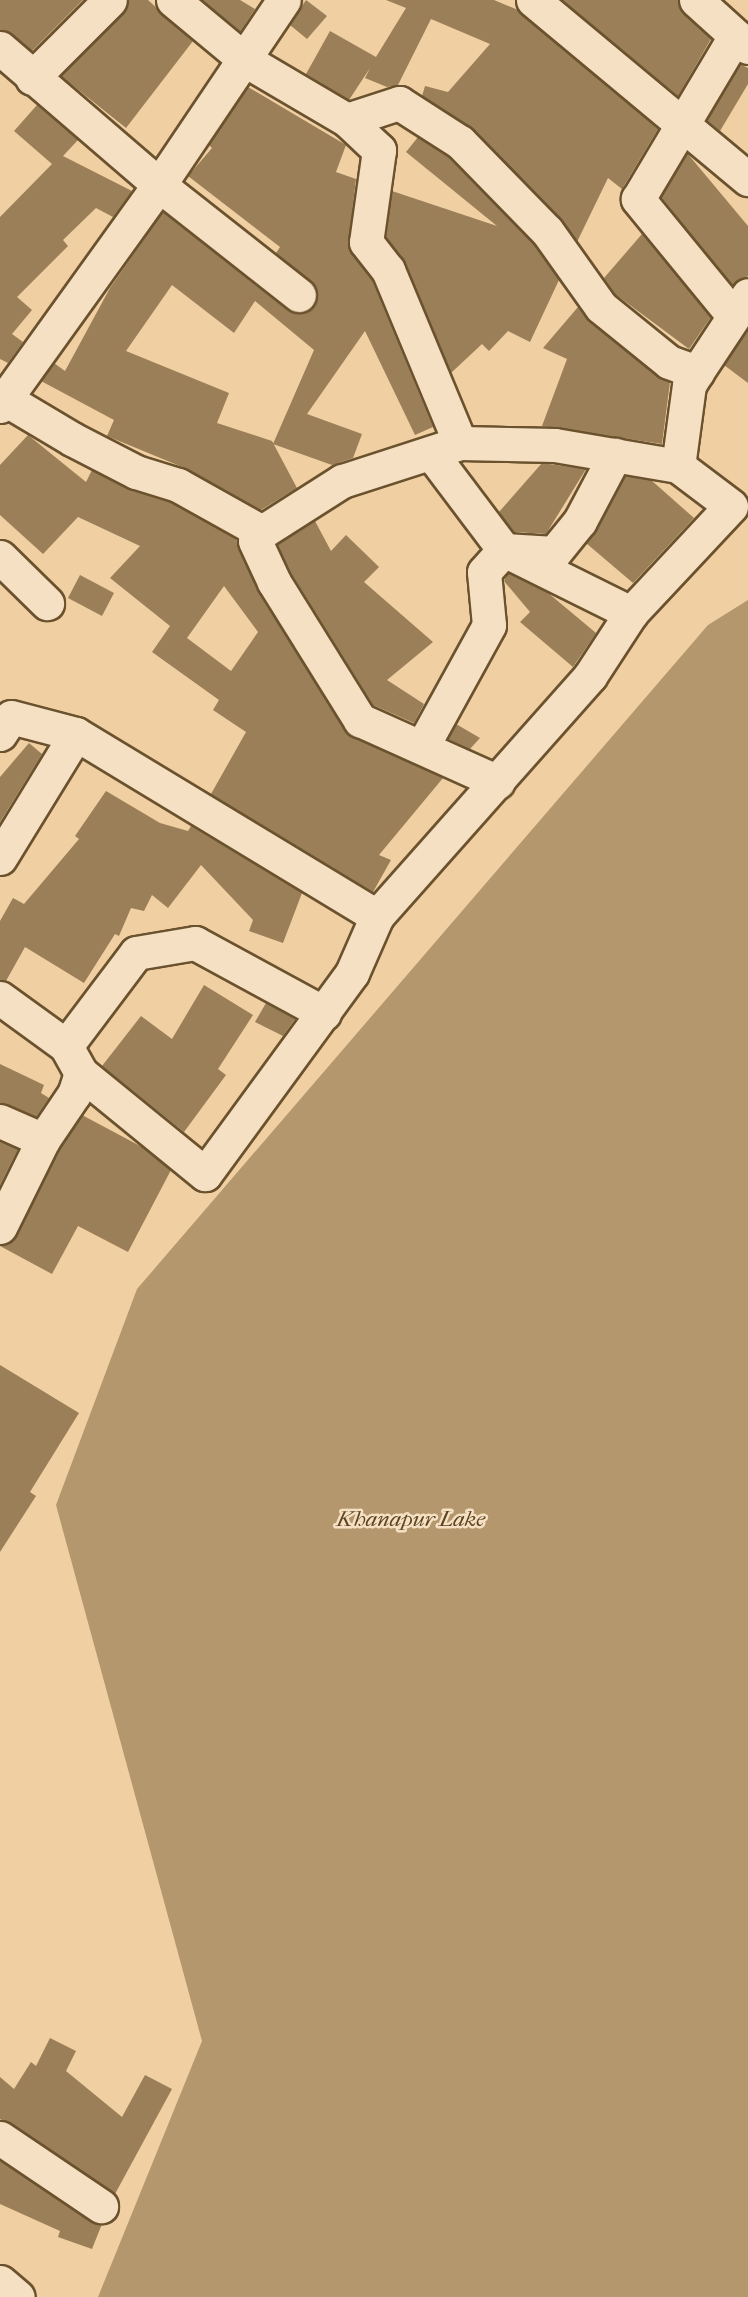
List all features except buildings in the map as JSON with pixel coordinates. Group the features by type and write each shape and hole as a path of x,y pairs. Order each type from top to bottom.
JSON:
{"street":[{"path":"32,78 110,0"},
{"path":"173,0 244,60 347,120 379,150 366,242 388,270 446,448 504,550 631,614"},
{"path":"262,532 178,485 136,472 2,401 159,185 284,0"},
{"path":"678,466 689,386 740,305 638,199 680,124 742,42 696,0"},
{"path":"535,1 748,179"},
{"path":"0,48 32,78 159,185 299,295"},
{"path":"347,120 399,103 460,142 547,231 601,307 669,362 697,372"},
{"path":"0,998 205,1174 352,973 376,916 498,782 590,676 631,614 740,500 678,466 555,445 446,448 342,481 262,532 255,541 273,582 360,720 498,782"},
{"path":"504,550 554,553 580,521 615,455"},
{"path":"422,747 489,625 484,572 504,550"},
{"path":"0,556 47,603"},
{"path":"0,734 11,717 76,734 376,916"},
{"path":"0,858 76,734"},
{"path":"0,1227 43,1140 74,1094 73,1059 136,953 195,943 324,1013"},
{"path":"0,1121 43,1140"},
{"path":"0,2138 101,2206"},
{"path":"0,2282 18,2297"}],"water":[{"name":"Khanapur Lake","path":"748,600 748,2297 98,2297 202,2041 56,1505 137,1289 708,625"}]}
